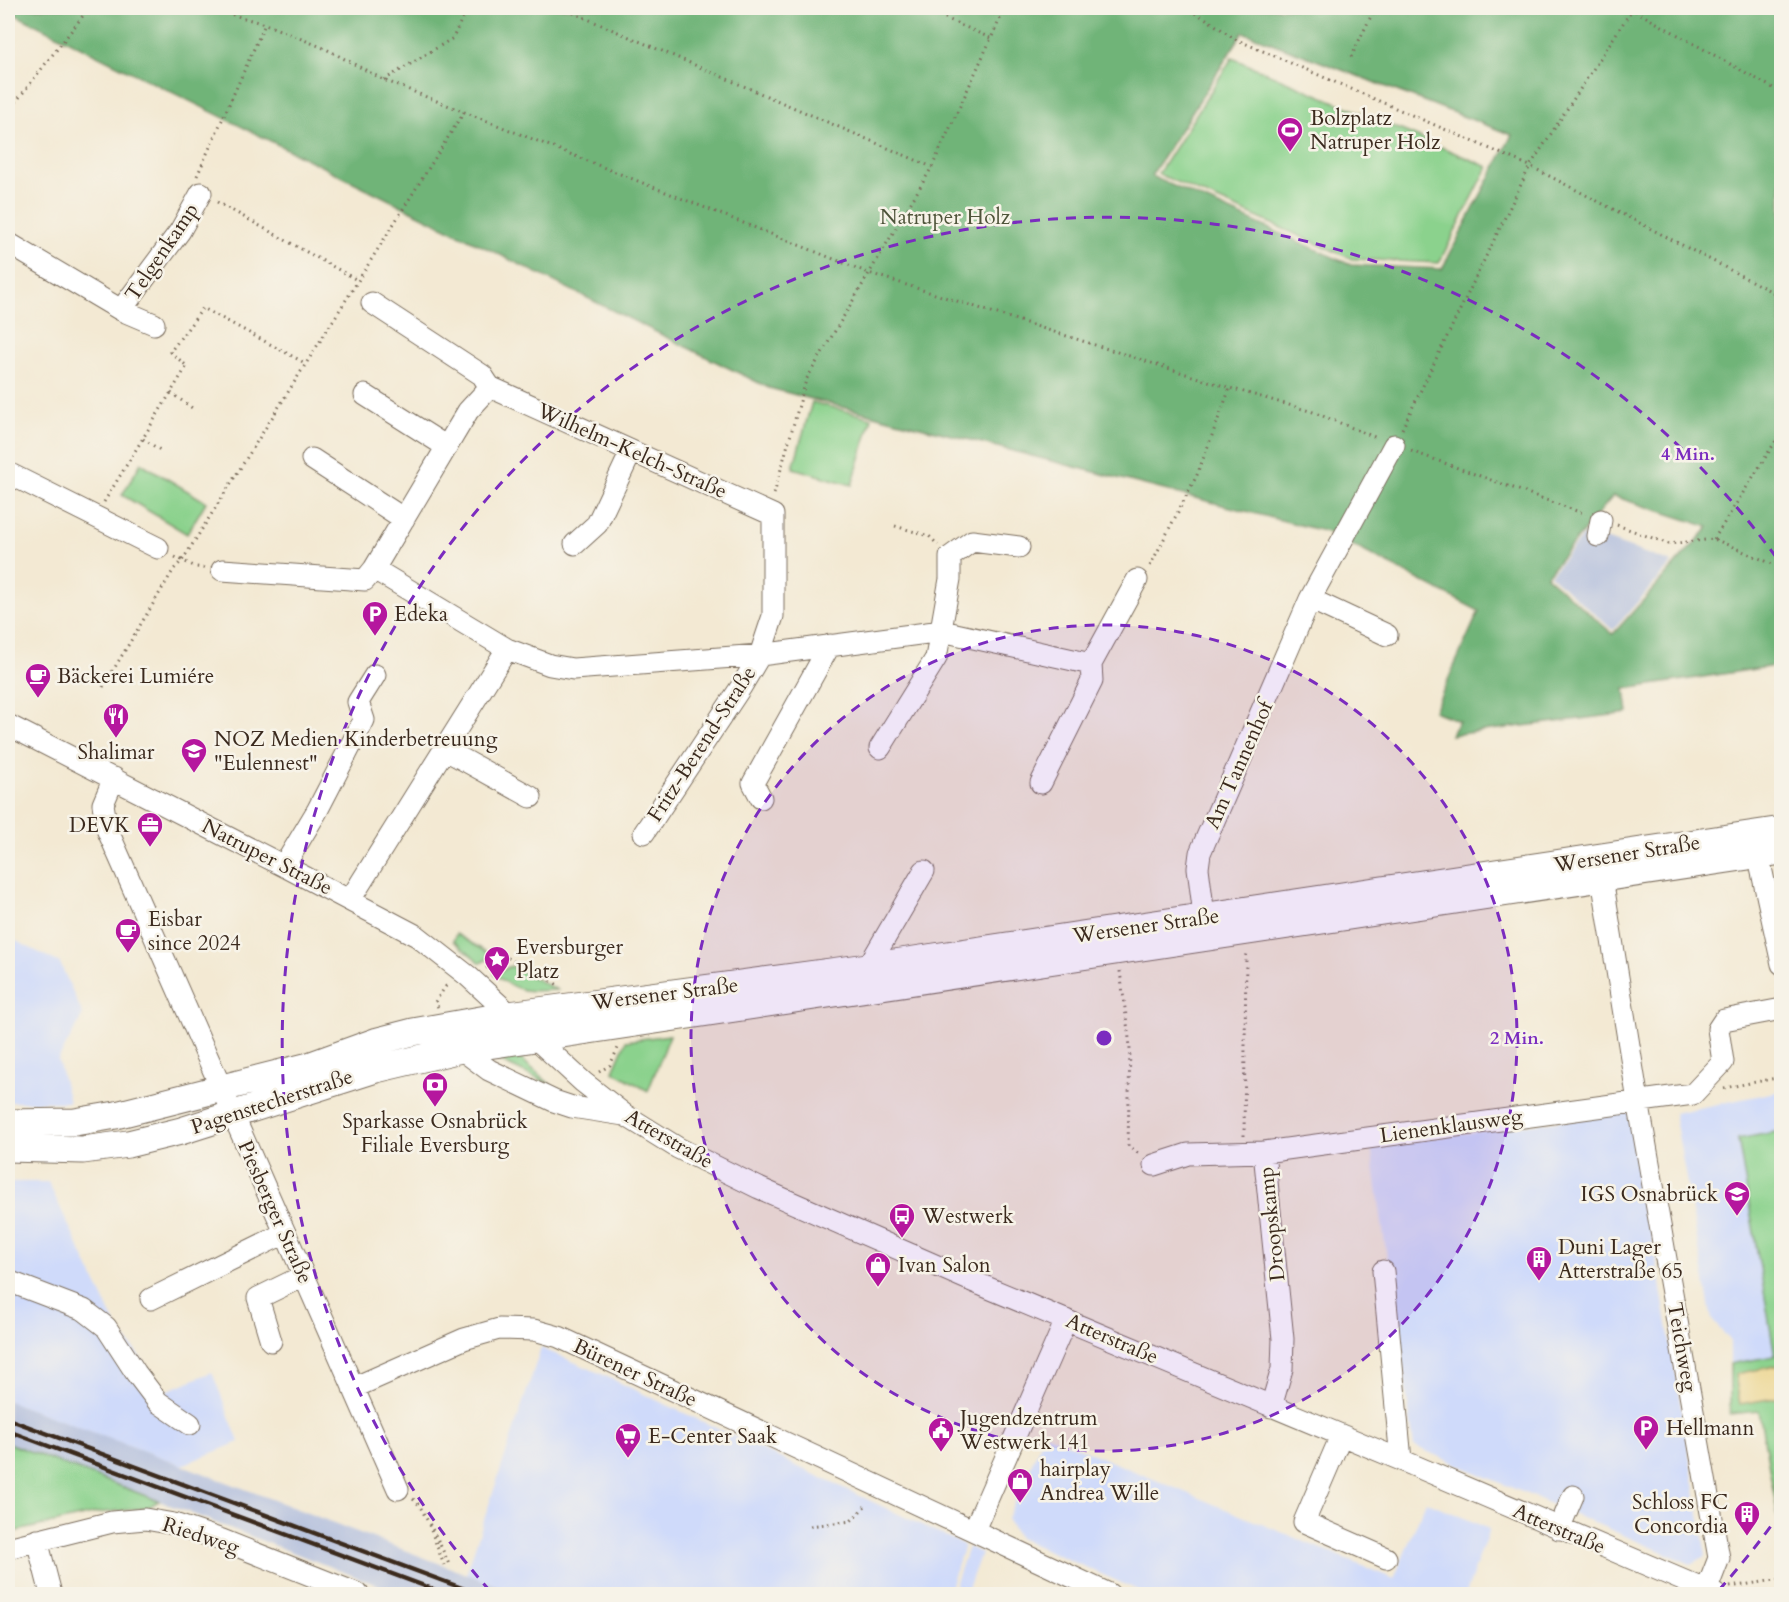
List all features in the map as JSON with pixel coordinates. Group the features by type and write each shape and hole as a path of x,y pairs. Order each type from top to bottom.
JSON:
{"main road":[{"name":"Wersener Straße","path":"509,1015 868,967 1205,927 1782,830"},
{"name":"Wersener Straße","path":"535,1038 1117,950 1205,927 1246,931 1770,852"},
{"name":"Pagenstecherstraße","path":"8,1123 75,1122 116,1115 309,1066 378,1041 413,1032 509,1015"},
{"name":"Pagenstecherstraße","path":"8,1149 82,1150 128,1144 232,1115 376,1069 461,1048 535,1038"}],"street":[{"name":"Telgenkamp","path":"121,310 180,231 201,193"},
{"name":"Telgenkamp","path":"8,243 121,310 154,324"},
{"name":"Wilhelm-Kelch-Straße","path":"372,303 482,375 490,387 773,515"},
{"path":"222,570 365,580 374,569 468,411 490,387"},
{"path":"365,395 447,447"},
{"name":"Am Tannenhof","path":"1205,927 1198,868 1200,853 1311,599 1394,445"},
{"path":"575,544 597,524 631,452"},
{"path":"312,459 404,519"},
{"path":"8,472 158,548"},
{"path":"760,655 773,616 773,515"},
{"path":"880,748 936,658 950,579 950,557 972,541 1020,547"},
{"path":"350,900 507,649 374,569"},
{"path":"1041,783 1092,681 1091,664 1137,580"},
{"path":"1311,599 1387,635"},
{"name":"Fritz-Berend-Straße","path":"507,649 550,664 573,669 760,655 942,631 1091,664"},
{"path":"761,798 753,783 830,645"},
{"name":"Fritz-Berend-Straße","path":"644,833 760,655"},
{"path":"284,866 317,811 364,720 358,702 375,675"},
{"name":"Natruper Straße","path":"8,725 417,936 451,962 509,1015"},
{"path":"444,749 531,797"},
{"name":"Piesberger Straße","path":"114,778 103,804 107,829 398,1490"},
{"path":"1770,852 1782,964"},
{"path":"868,967 924,871"},
{"name":"Teichweg","path":"1602,878 1638,1101 1719,1558 1709,1593"},
{"path":"1638,1101 1694,1094 1723,1062 1718,1029 1724,1020 1782,1009"},
{"path":"509,1015 535,1038"},
{"name":"Atterstraße","path":"535,1038 583,1082 625,1115 678,1148 759,1188 1709,1593"},
{"path":"461,1048 489,1070 554,1101 572,1107 625,1115"},
{"name":"Lienenklausweg","path":"1254,1152 1638,1101"},
{"name":"Droopskamp","path":"1154,1165 1188,1154 1254,1152 1283,1340 1282,1369 1271,1407"},
{"path":"151,1299 285,1233"},
{"path":"1383,1271 1401,1460"},
{"path":"271,1341 258,1298 303,1276"},
{"path":"8,1281 84,1310 106,1327 158,1402 190,1424"},
{"path":"974,1530 990,1483 1066,1320"},
{"name":"Bürener Straße","path":"353,1388 464,1339 499,1329 534,1330 559,1337 1109,1594"},
{"path":"1341,1436 1304,1522 1386,1558"},
{"path":"1559,1529 1573,1496"},
{"name":"Riedweg","path":"8,1548 112,1522 145,1519 174,1524 222,1540 358,1594"},
{"path":"37,1540 51,1594"}],"path":[{"path":"8,112 89,8"},
{"path":"209,8 220,9 265,24 326,49 384,80 869,273 1230,388 1313,412 1600,528 1669,544 1714,539 1782,568"},
{"path":"384,80 453,38 467,8"},
{"path":"562,8 932,166"},
{"path":"923,8 990,38"},
{"path":"773,515 774,492 806,380 932,166 1005,8"},
{"path":"1184,8 1205,18 1235,39 1530,166 1782,297"},
{"path":"1351,57 1375,8"},
{"path":"1394,445 1530,166 1632,8 1782,93"},
{"path":"265,24 193,184 201,193 357,280"},
{"path":"103,687 174,569 182,561 234,480 464,111"},
{"path":"96,516 187,366 170,352 203,308 305,363"},
{"path":"1137,580 1152,564 1197,475 1230,388"},
{"path":"171,393 195,410"},
{"path":"1714,539 1782,431"},
{"path":"143,439 160,450"},
{"path":"895,526 929,536 950,557"},
{"path":"158,548 196,567 222,570"},
{"path":"1246,931 1254,1152"},
{"path":"1117,950 1130,1046 1128,1146 1154,1165"},
{"path":"1694,1094 1782,1077"},
{"path":"398,1490 420,1505 436,1533 450,1567"},
{"path":"810,1526 851,1521 867,1504"},
{"path":"429,1523 431,1535 444,1565"},
{"path":"1709,1593 1782,1579"}],"shaded area":[{"path":"1586,532 1672,563 1613,630 1550,575"},
{"path":"8,937 60,963 83,1015 58,1060 69,1102 8,1102"},
{"name":"IGS Osnabrück","path":"1781,1091 1781,1532 1759,1411 1730,1414 1730,1340 1712,1320 1674,1113"},
{"path":"1631,1111 1706,1556 1691,1564 1414,1446 1371,1146"},
{"path":"8,1182 48,1182 117,1327 166,1391 212,1372 239,1442 182,1465 8,1401"},
{"path":"541,1348 597,1372 964,1545 948,1594 519,1594 466,1574"},
{"path":"8,1401 519,1594 401,1594 8,1443"},
{"path":"1045,1434 1394,1579 1426,1501 1489,1529 1466,1594 1147,1594 1019,1538 1007,1519"},
{"path":"968,1547 981,1553 966,1594 952,1594"}],"green space":[{"name":"Natruper Holz","path":"8,8 1781,8 1781,665 1625,689 1628,713 1450,735 1459,721 1434,711 1479,611 1327,532 769,388 8,11","holes":["1243,32 1512,135 1442,269 1351,265 1151,176","1613,496 1709,527 1613,634 1546,576"]},
{"path":"1232,58 1488,167 1439,263 1352,259 1158,174"},
{"path":"812,402 872,418 852,485 793,468"},
{"path":"141,463 206,502 187,534 122,495"},
{"path":"456,934 493,956 481,963 453,941"},
{"path":"511,966 557,990 523,990 510,985 494,974"},
{"path":"670,1035 648,1091 613,1071 626,1041"},
{"path":"513,1057 521,1059 551,1085 495,1059"},
{"path":"1781,1131 1781,1534 1759,1411 1730,1414 1730,1364 1775,1356 1738,1139"},
{"path":"8,1443 159,1501 147,1508 97,1513 8,1533"}],"sand":[{"path":"1781,1365 1781,1397 1740,1404 1735,1374"}],"railway":[{"path":"8,1419 478,1594"},
{"path":"8,1431 446,1594"}],"place":[{"name":"Bolzplatz Natruper Holz","path":"1290,153"},
{"name":"Edeka","path":"375,637"},
{"name":"Bäckerei Lumiére","path":"38,699"},
{"name":"Shalimar","path":"116,739"},
{"name":"NOZ Medien Kinderbetreuung \"Eulennest\"","path":"194,774"},
{"name":"DEVK","path":"150,848"},
{"name":"Eisbar since 2024","path":"128,954"},
{"name":"Eversburger Platz","path":"497,982"},
{"name":"Sparkasse Osnabrück Filiale Eversburg","path":"435,1108"},
{"name":"IGS Osnabrück","path":"1737,1217"},
{"name":"Westwerk","path":"902,1239"},
{"name":"Duni Lager Atterstraße 65","path":"1539,1282"},
{"name":"Ivan Salon","path":"878,1288"},
{"name":"Hellmann","path":"1646,1451"},
{"name":"Jugendzentrum Westwerk 141","path":"941,1453"},
{"name":"E-Center Saak","path":"628,1459"},
{"name":"hairplay Andrea Wille","path":"1020,1504"},
{"name":"Schloss FC Concordia","path":"1747,1537"}]}
